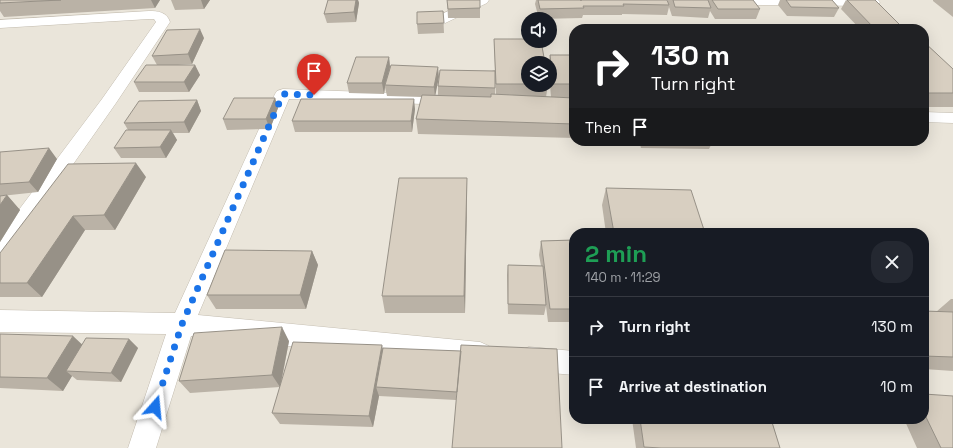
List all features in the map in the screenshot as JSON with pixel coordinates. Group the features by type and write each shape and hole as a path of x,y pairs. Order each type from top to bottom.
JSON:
{"street":[{"path":"149,15 162,0"},
{"path":"434,23 482,0"},
{"path":"660,0 873,1 885,13"},
{"path":"0,24 149,15 162,18 163,22 108,103 0,251"},
{"path":"142,448 182,324 283,94 464,100"},
{"path":"929,117 953,118"},
{"path":"0,321 182,324 569,363"}],"shaded area":[{"path":"7,0 953,0 953,448 0,448 0,5"}],"building":[{"path":"0,0 61,0 0,3"},
{"path":"328,0 356,0 354,12 324,14"},
{"path":"447,0 480,0 480,8 448,9"},
{"path":"538,0 667,0 669,5 623,4 624,6 583,6 584,8 540,9"},
{"path":"673,0 708,0 711,8 675,7"},
{"path":"712,0 753,0 760,9 718,9"},
{"path":"786,0 832,0 839,8 791,7"},
{"path":"847,0 875,0 899,24 870,24"},
{"path":"443,11 444,23 417,24 417,12"},
{"path":"200,29 188,54 152,56 167,30"},
{"path":"494,39 521,39 521,48 542,48 544,56 521,56 521,84 496,84"},
{"path":"929,47 953,69 953,93 929,93"},
{"path":"550,55 569,55 569,84 557,84 557,56"},
{"path":"356,57 389,57 382,83 347,83"},
{"path":"146,65 195,65 184,82 134,82"},
{"path":"391,65 438,67 434,87 385,85"},
{"path":"440,70 495,71 495,88 438,86"},
{"path":"491,94 569,98 569,124 416,119 422,95 491,97"},
{"path":"234,98 275,98 266,119 223,119"},
{"path":"301,99 414,99 411,121 292,121"},
{"path":"197,100 184,122 124,123 139,101"},
{"path":"126,130 171,130 160,147 114,148"},
{"path":"49,148 29,182 0,184 0,152"},
{"path":"136,163 104,215 73,216 27,283 0,283 0,253 68,164"},
{"path":"399,178 467,178 464,296 382,296"},
{"path":"606,188 691,190 703,228 613,228"},
{"path":"7,195 0,205 0,196"},
{"path":"569,240 569,309 550,309 541,241"},
{"path":"225,250 312,251 300,295 207,295"},
{"path":"508,265 543,266 546,305 508,304"},
{"path":"929,311 953,312 953,357 929,356"},
{"path":"282,327 272,375 179,381 194,333"},
{"path":"0,334 73,336 47,378 0,377"},
{"path":"86,338 129,339 111,373 66,371"},
{"path":"293,342 382,345 369,416 272,413"},
{"path":"461,345 557,349 562,448 452,448"},
{"path":"383,348 461,351 457,392 376,387"},
{"path":"929,394 953,396 953,448 941,448 929,423"},
{"path":"641,424 773,424 780,448 661,448 644,447"}],"route":[{"path":"155,407 182,324 283,94 314,95"}]}
